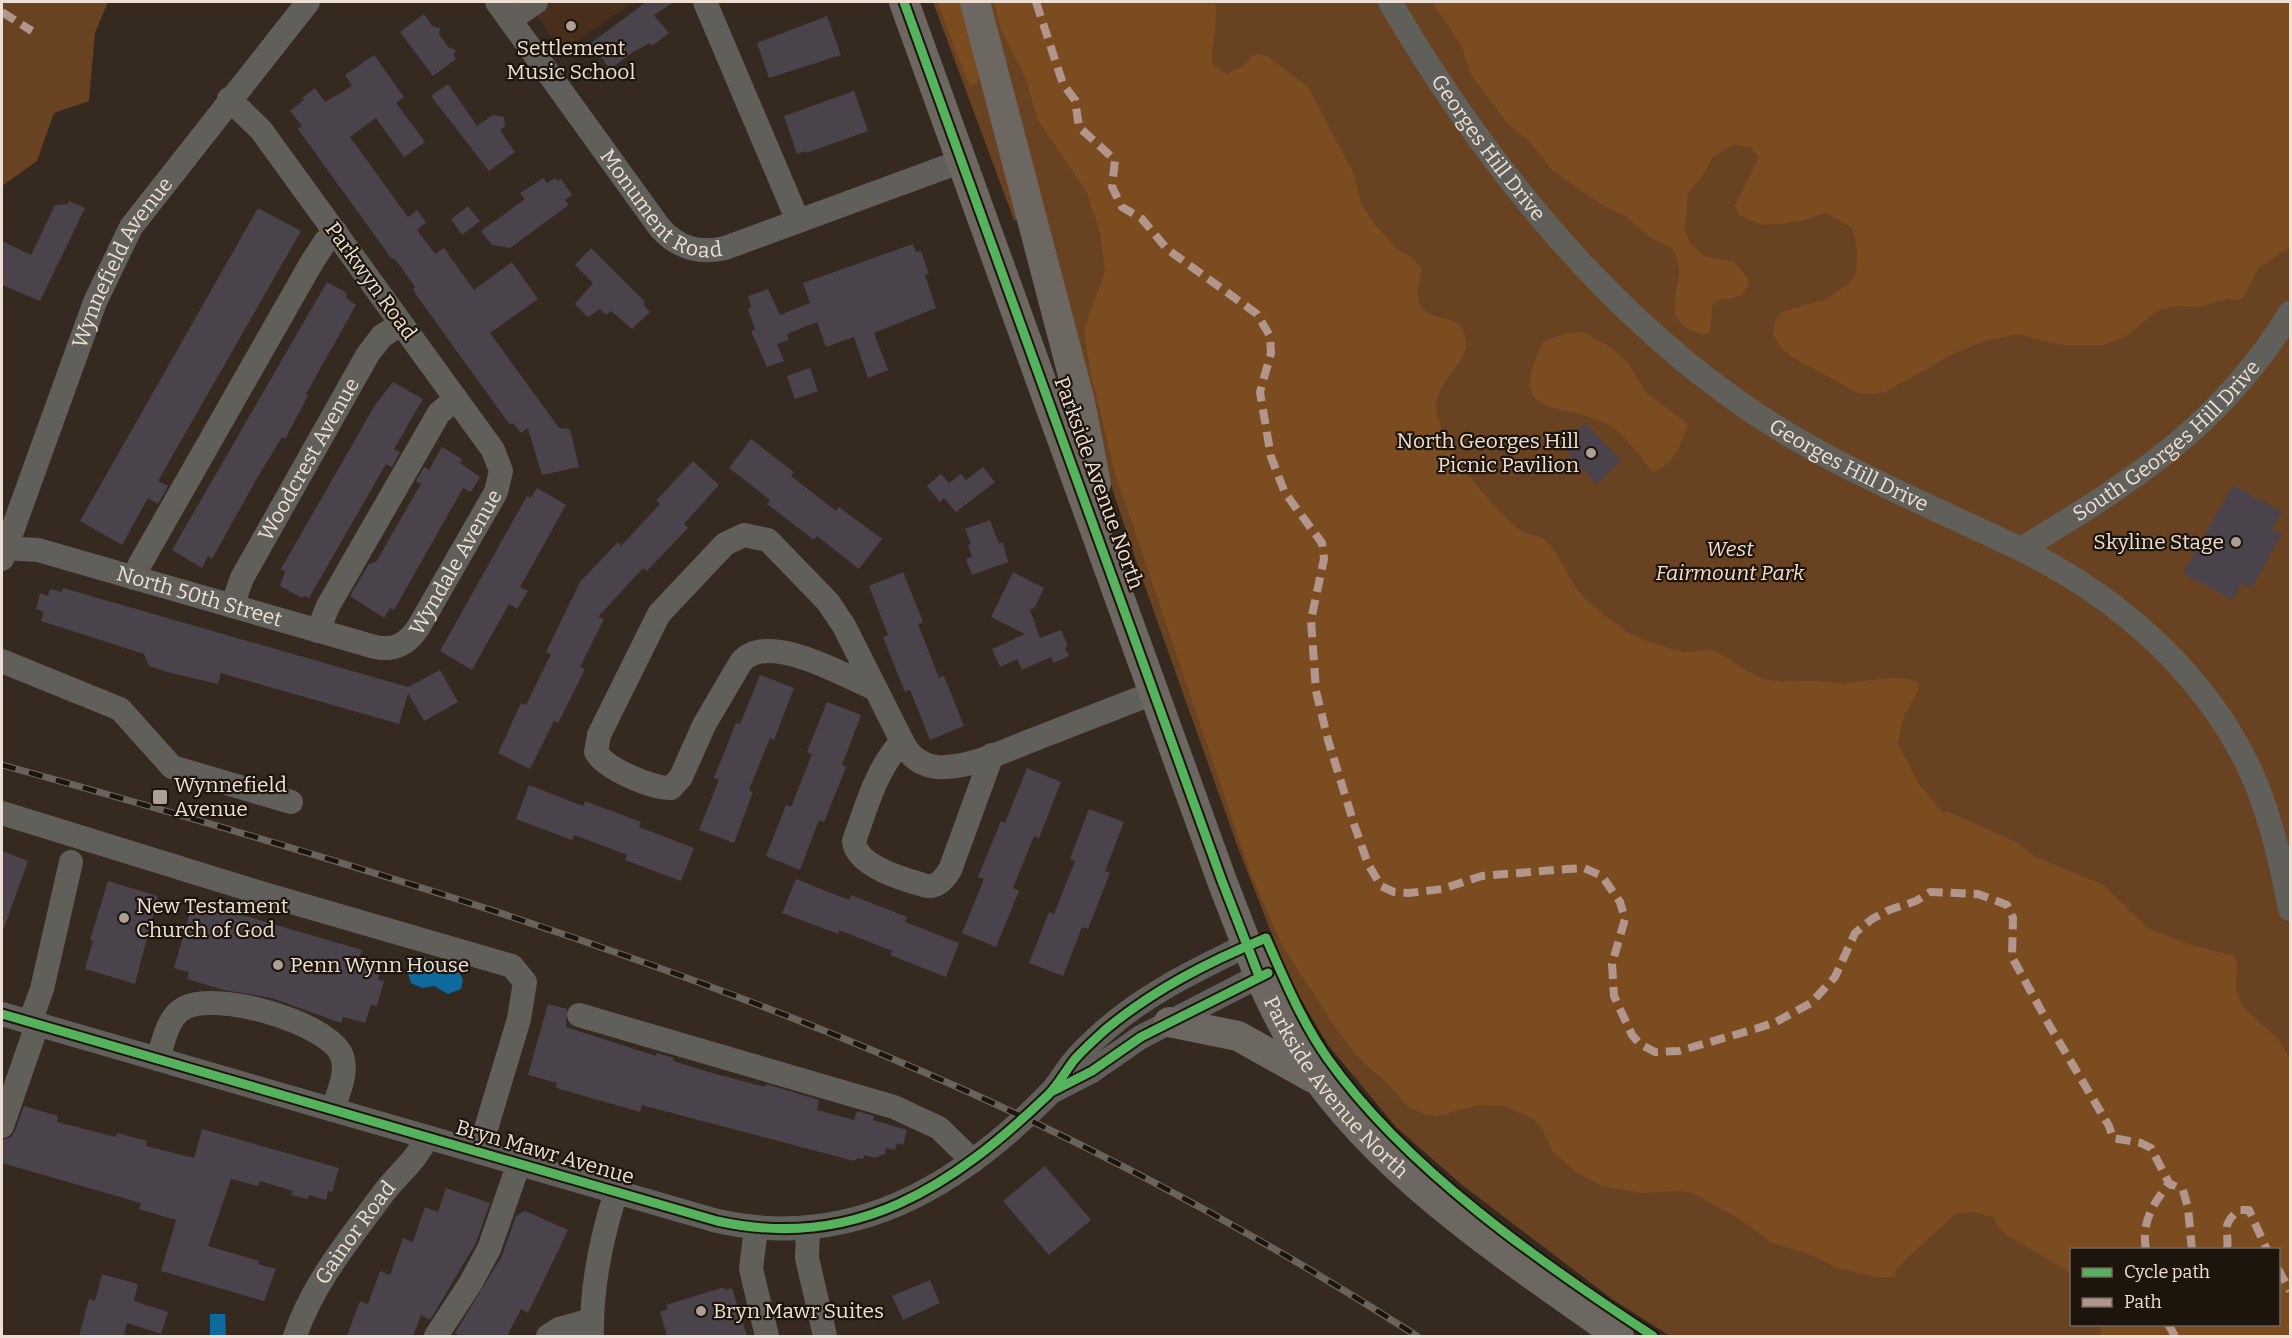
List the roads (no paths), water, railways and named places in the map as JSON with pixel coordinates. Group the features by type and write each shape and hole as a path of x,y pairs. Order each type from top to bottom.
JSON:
{"main road":[{"name":"Parkside Avenue North","path":"904,2 1247,945 1292,1039 1321,1083 1383,1152 1449,1211 1619,1336"},
{"path":"975,2 1080,402 1115,582"},
{"path":"1169,1022 1238,1036 1321,1083"}],"street":[{"name":"Wynnefield Avenue","path":"3,552 95,302 119,250 142,211 308,2"},
{"path":"503,10 536,2"},
{"path":"705,2 798,221"},
{"name":"Georges Hill Drive","path":"1390,2 1457,108 1520,191 1598,279 1667,345 1744,406 1832,461 1882,487 2021,549 2070,576 2142,628 2170,656 2205,697 2235,743 2282,836 2290,909"},
{"name":"Monument Road","path":"503,10 668,237 689,248 712,251 962,161"},
{"name":"Parkwyn Road","path":"229,99 261,130 336,232 494,450 501,471"},
{"path":"134,578 312,262 325,242 336,232"},
{"name":"South Georges Hill Drive","path":"2021,549 2100,501 2164,456 2246,377 2290,313"},
{"name":"Woodcrest Avenue","path":"232,606 242,578 368,354 382,336 401,324"},
{"path":"318,631 328,606 439,413 456,399"},
{"name":"Wyndale Avenue","path":"398,647 418,628 496,492 501,471"},
{"path":"876,689 788,653 762,649 747,655 741,662 704,725 681,777 671,788 656,786 609,766 596,752 599,735 659,614 725,544 744,536 768,540 819,591 837,614 876,689 907,752 916,759 936,767 962,764 992,755 1154,693"},
{"name":"North 50th Street","path":"3,552 38,550 382,649 398,647"},
{"path":"2,661 120,709 172,767 291,802"},
{"path":"902,741 887,758 876,780 854,841 855,848 868,862 933,887 950,870 992,755"},
{"path":"2,813 253,891 512,966 525,982 519,1019 479,1152"},
{"path":"2,1126 34,1023 71,861"},
{"name":"Bryn Mawr Avenue","path":"2,1014 717,1221 756,1228 808,1228 857,1221 896,1207 931,1189 974,1161 1051,1092 1075,1059 1130,1010 1182,977 1247,945"},
{"name":"Bryn Mawr Avenue","path":"1051,1092 1092,1071 1134,1042 1169,1022 1260,976"},
{"path":"158,1059 174,1016 190,1004 219,1002 287,1019 321,1035 338,1048 344,1066 333,1110"},
{"path":"579,1015 894,1107 939,1128 974,1161"},
{"name":"Gainor Road","path":"295,1336 320,1281 382,1196 416,1158 427,1137"},
{"path":"436,1336 470,1284 489,1249 519,1164"},
{"path":"548,1336 559,1329 592,1328 598,1259 616,1192"},
{"path":"756,1228 751,1269 767,1336"},
{"path":"808,1228 807,1258 825,1336"}],"water":[{"path":"419,958 432,959 451,966 463,980 461,989 448,994 434,986 422,988 411,983 407,971"},
{"path":"210,1314 225,1314 226,1336 210,1336"}],"railway":[{"path":"2,765 248,835 493,911 734,995 853,1042 971,1093 1143,1177 1309,1269 1417,1336"}],"place":[{"name":"Settlement Music School","path":"571,26"},
{"name":"North Georges Hill Picnic Pavilion","path":"1591,453"},
{"name":"Skyline Stage","path":"2236,542"},
{"name":"Wynnefield Avenue","path":"160,797"},
{"name":"New Testament Church of God","path":"124,918"},
{"name":"Penn Wynn House","path":"278,965"},
{"name":"Bryn Mawr Suites","path":"701,1311"}],"park label":[{"name":"West Fairmount Park","path":"1730,561"}]}
